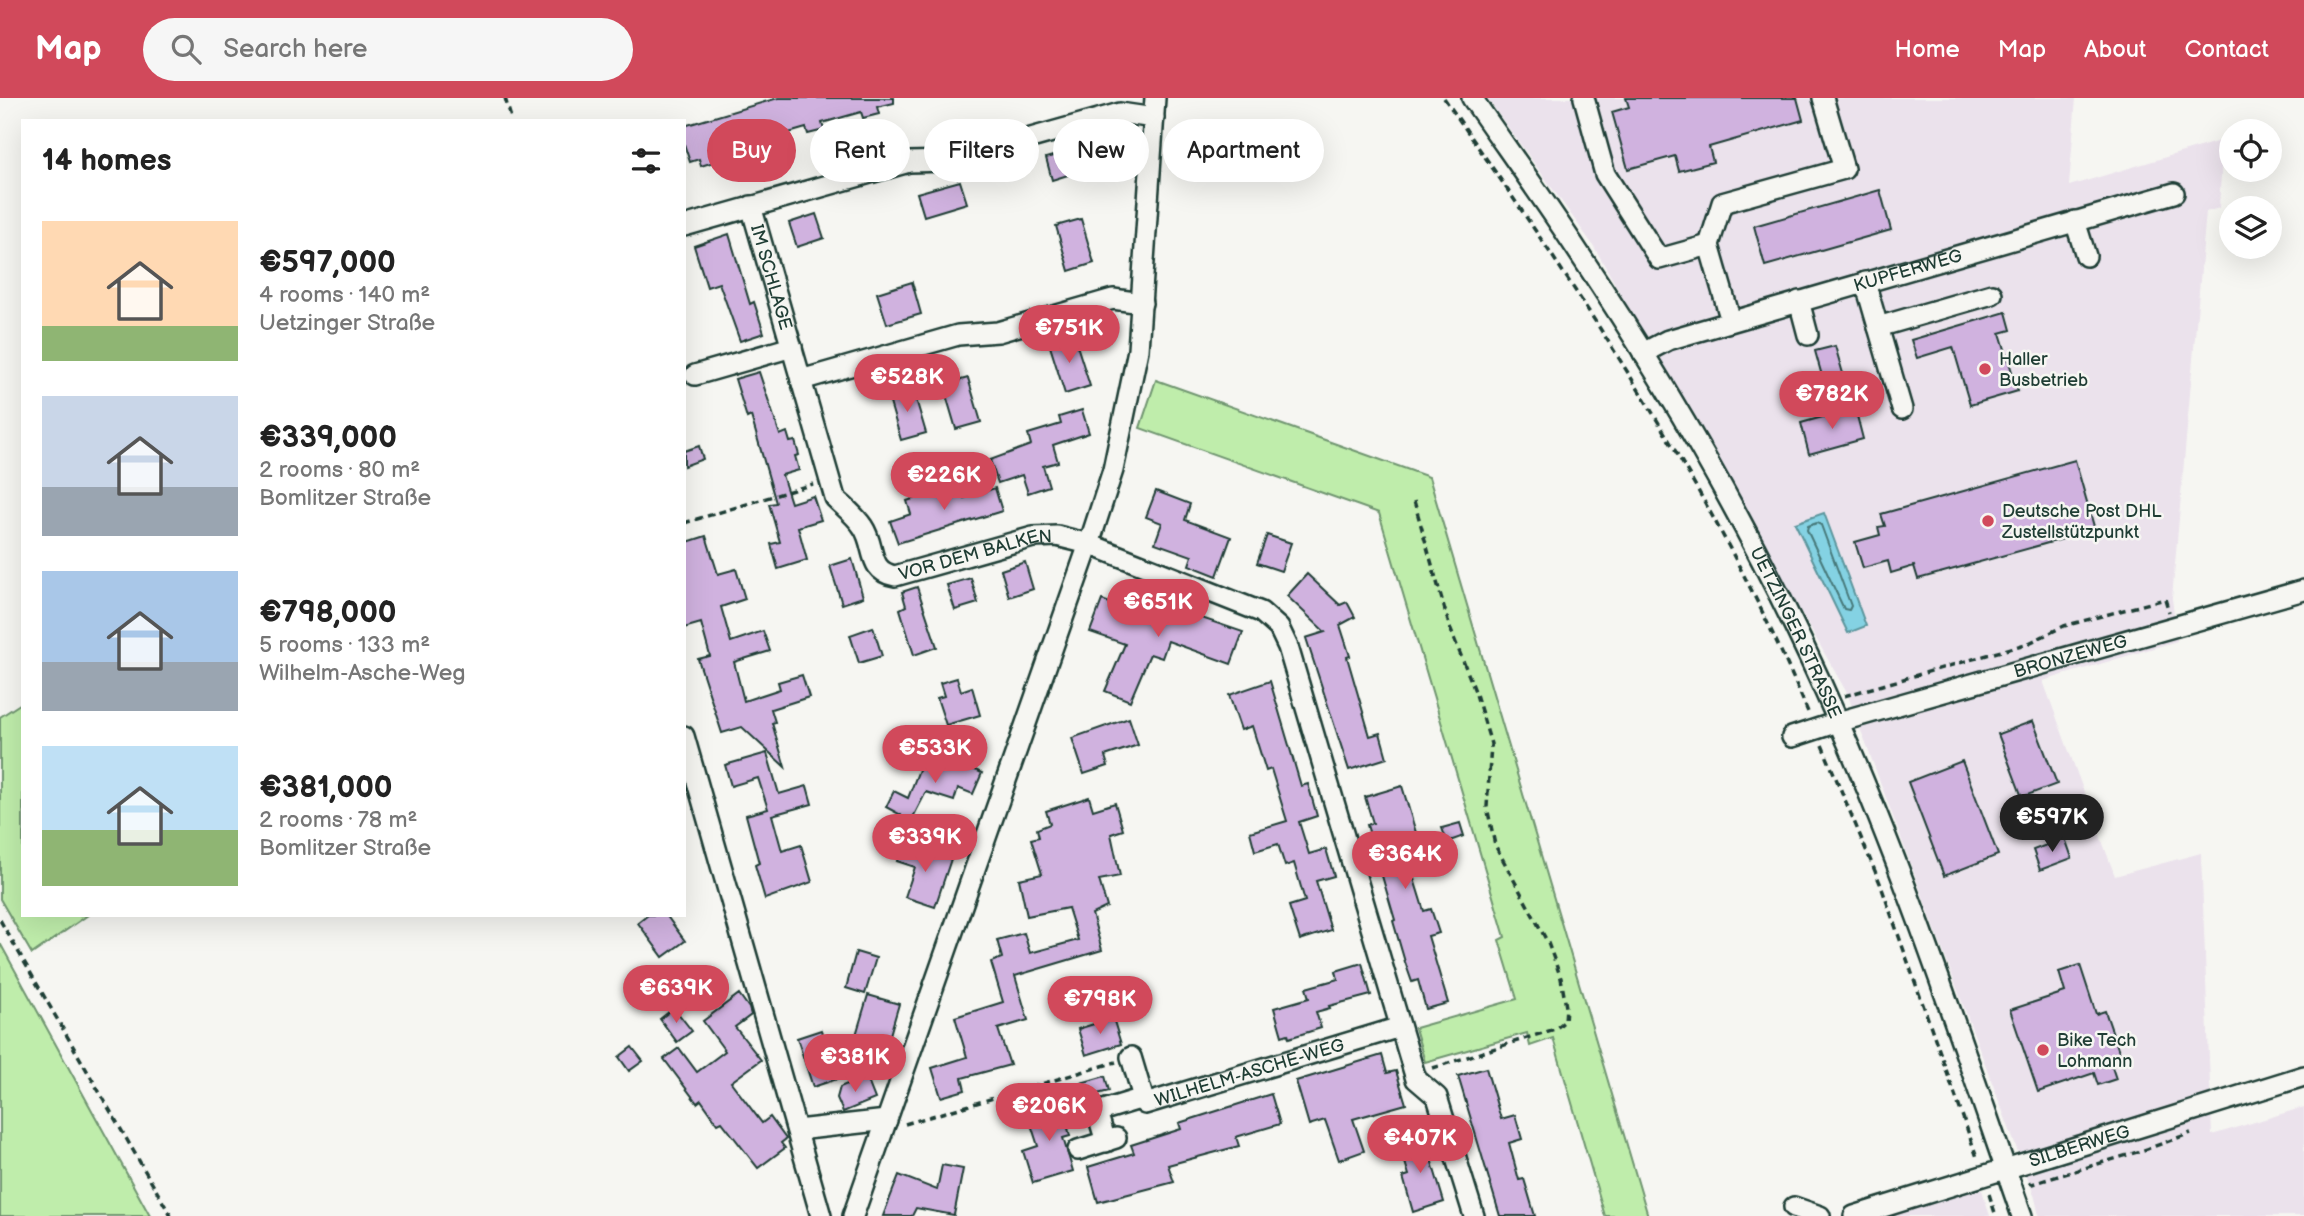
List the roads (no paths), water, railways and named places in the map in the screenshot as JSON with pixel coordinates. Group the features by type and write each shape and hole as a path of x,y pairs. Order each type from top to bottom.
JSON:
{"street":[{"path":"853,1216 1089,544 1112,470 1138,350 1155,98"},
{"name":"UETZINGER STRASSE","path":"1472,98 1580,254 1643,353 1712,470 1779,596 1839,722 1925,938 2022,1216"},
{"path":"1584,98 1605,174 1659,259 1709,245"},
{"path":"1731,321 1709,245 1723,203 1844,169 1823,98"},
{"name":"IM SCHLAGE","path":"686,225 909,162 949,161 1121,113 1154,118"},
{"name":"KUPFERWEG","path":"1643,353 1668,340 1731,321 2174,193"},
{"name":"IM SCHLAGE","path":"751,206 801,380"},
{"path":"2075,221 2085,256"},
{"path":"1865,282 1902,409"},
{"path":"1878,327 1992,294"},
{"path":"801,380 958,335 998,332 1113,299 1142,303"},
{"path":"1799,301 1808,335"},
{"name":"IM SCHLAGE","path":"695,375 792,347"},
{"name":"VOR DEM BALKEN","path":"801,380 835,498 864,528 877,567 884,574 895,576 1033,537 1057,536 1089,544"},
{"path":"1089,544 1261,612 1279,628 1288,647 1414,1074 1416,1079 1437,1097 1474,1216"},
{"name":"BRONZEWEG","path":"1792,737 2304,590"},
{"path":"686,743 821,1216"},
{"name":"WILHELM-ASCHE-WEG","path":"1131,1057 1145,1104 1401,1027"},
{"name":"SILBERWEG","path":"1854,1216 2304,1076"},
{"path":"1073,1102 1097,1112 1143,1098"},
{"path":"1078,1150 1111,1140 1097,1112"},
{"path":"797,1130 887,1119"},
{"path":"1794,1207 1820,1216"}],"water":[{"path":"1824,513 1866,626 1848,633 1795,523"}],"place":[{"name":"Haller Busbetrieb","path":"1985,369"},
{"name":"Deutsche Post DHL Zustellstützpunkt","path":"1988,521"},
{"name":"Bike Tech Lohmann","path":"2043,1050"}]}
